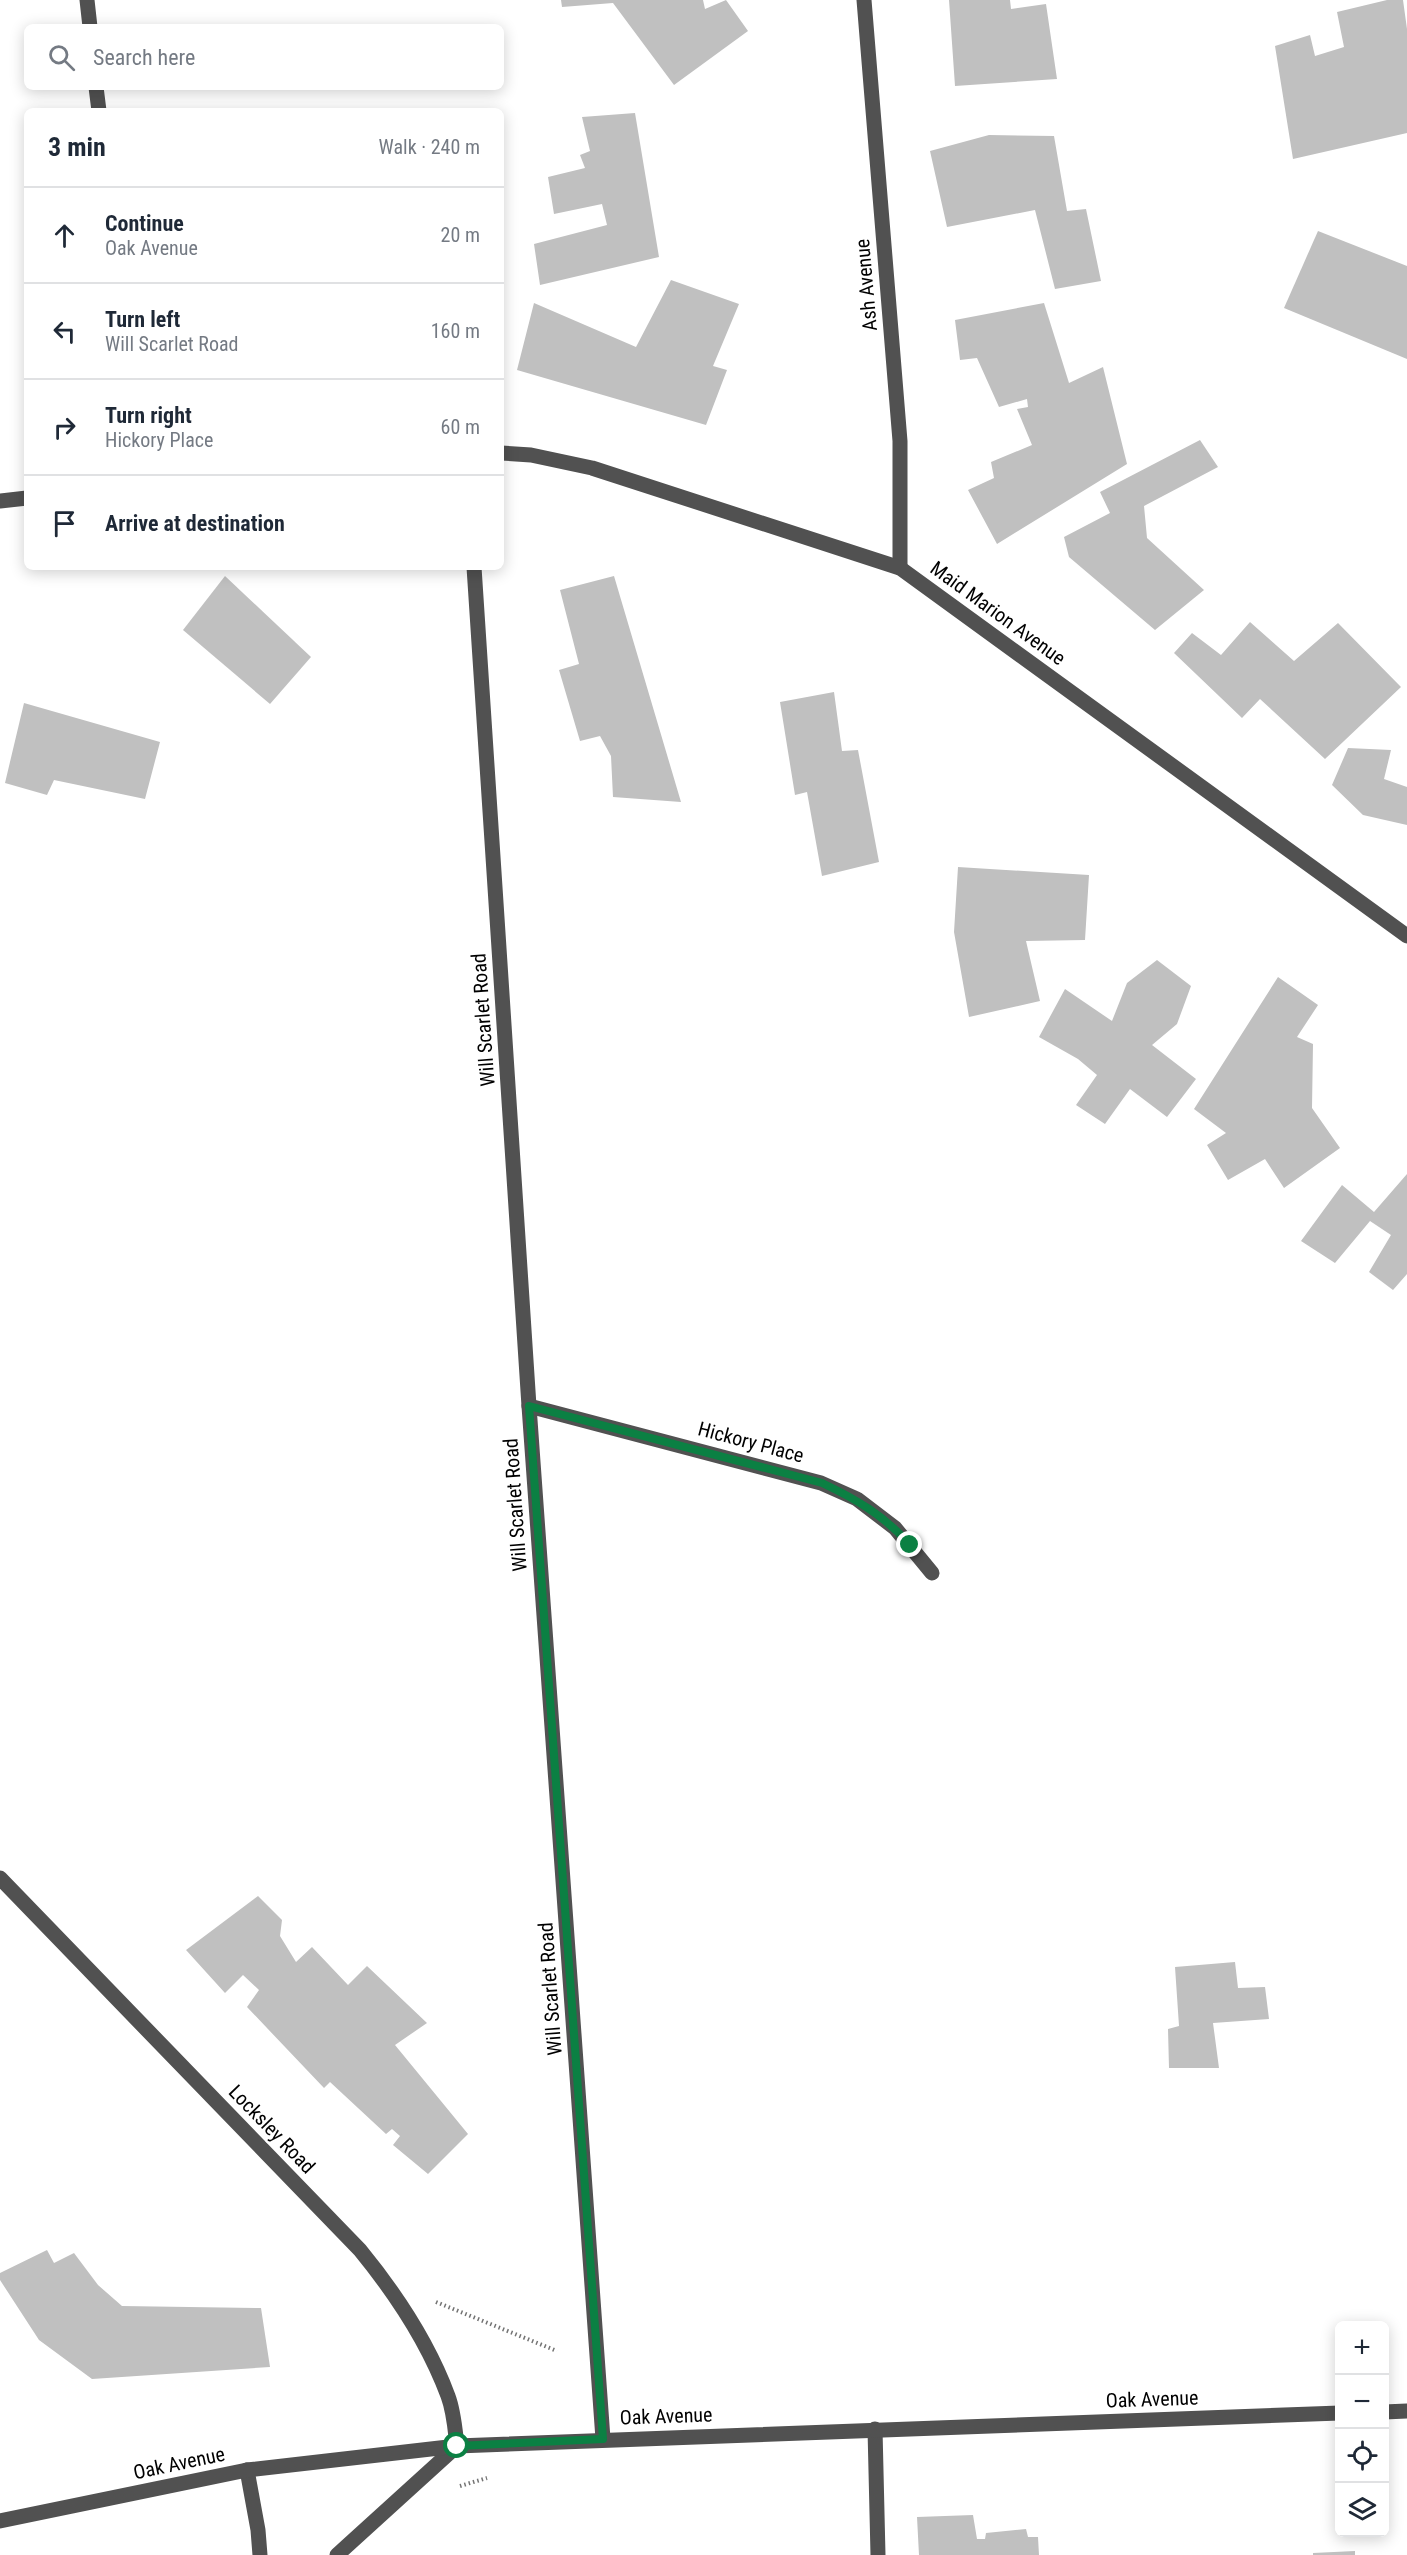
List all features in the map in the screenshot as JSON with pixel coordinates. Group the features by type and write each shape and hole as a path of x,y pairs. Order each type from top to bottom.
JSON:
{"street":[{"path":"87,0 90,24"},
{"name":"Ash Avenue","path":"864,0 900,441 900,568"},
{"path":"96,90 99,108"},
{"name":"Maid Marion Avenue","path":"504,453 531,455 592,468 900,568 1407,936"},
{"path":"0,501 24,498"},
{"name":"Will Scarlet Road","path":"474,570 529,1406 603,2439"},
{"name":"Hickory Place","path":"529,1406 822,1483 857,1499 895,1528 932,1573"},
{"name":"Locksley Road","path":"0,1878 360,2250 383,2277 408,2313 439,2375 448,2397 457,2446"},
{"path":"1389,2412 1407,2411"},
{"name":"Oak Avenue","path":"0,2521 247,2470 457,2446 1335,2413"},
{"path":"875,2429 878,2555"},
{"path":"337,2555 457,2446"},
{"path":"247,2470 258,2530 260,2555"}],"path":[{"path":"432,2300 557,2351"},
{"path":"458,2487 484,2478 496,2477"}],"building":[{"path":"561,0 703,0 705,9 726,0 748,31 674,85 613,3 562,7"},
{"path":"949,0 1010,0 1011,9 1046,4 1057,79 955,86"},
{"path":"1387,0 1403,0 1407,29 1407,133 1293,159 1275,46 1310,35 1315,56 1344,47 1337,12"},
{"path":"635,113 659,257 540,285 534,244 607,225 602,204 554,214 548,177 585,168 580,155 590,151 582,117"},
{"path":"989,135 1054,136 1067,211 1086,209 1101,281 1055,289 1035,210 947,227 930,151"},
{"path":"1318,231 1407,266 1407,359 1284,308"},
{"path":"671,280 739,304 713,366 727,370 706,425 517,370 534,303 636,347"},
{"path":"1044,303 1069,383 1103,367 1127,464 997,544 968,490 994,478 991,462 1032,445 1017,409 1028,407 1027,399 999,407 977,358 960,360 955,320"},
{"path":"1200,440 1218,467 1144,506 1147,538 1204,590 1155,630 1069,557 1064,537 1110,513 1100,492"},
{"path":"225,576 311,657 270,704 183,630"},
{"path":"614,576 681,802 613,797 611,756 600,736 580,741 559,670 579,664 560,590"},
{"path":"1250,622 1294,661 1338,623 1401,687 1325,759 1260,699 1242,718 1174,653 1192,633 1221,655"},
{"path":"834,692 842,751 858,750 879,862 822,876 807,792 795,795 780,702"},
{"path":"24,703 160,742 145,799 54,780 47,795 5,783"},
{"path":"1348,748 1391,750 1384,779 1407,787 1407,825 1363,815 1332,785"},
{"path":"958,867 1089,875 1085,940 1026,941 1040,1001 969,1017 954,932"},
{"path":"1157,960 1191,986 1177,1024 1152,1045 1196,1079 1167,1117 1130,1089 1105,1124 1076,1105 1097,1075 1078,1059 1039,1037 1065,989 1112,1021 1127,983"},
{"path":"1278,977 1318,1005 1297,1037 1313,1044 1312,1108 1340,1148 1284,1188 1265,1159 1228,1180 1207,1145 1226,1133 1194,1109"},
{"path":"1407,1174 1407,1274 1393,1290 1369,1272 1391,1235 1370,1221 1335,1263 1301,1241 1342,1185 1374,1212"},
{"path":"258,1896 282,1920 280,1936 296,1962 312,1947 348,1985 367,1966 427,2023 395,2045 468,2134 428,2174 393,2145 400,2136 392,2129 386,2134 330,2082 324,2088 247,2007 259,1990 243,1975 225,1993 186,1950"},
{"path":"1235,1962 1238,1988 1265,1987 1269,2019 1213,2023 1219,2068 1169,2068 1168,2029 1179,2026 1175,1967"},
{"path":"47,2250 54,2263 74,2253 98,2285 122,2306 261,2308 270,2367 92,2379 39,2340 0,2280 0,2273"},
{"path":"973,2515 977,2539 985,2539 986,2533 1026,2529 1028,2537 1038,2537 1039,2555 919,2555 917,2517"},
{"path":"1355,2551 1355,2555 1313,2555 1313,2553"}],"route":[{"path":"457,2446 603,2439 529,1406 822,1483 857,1499 895,1528 910,1545"}]}
